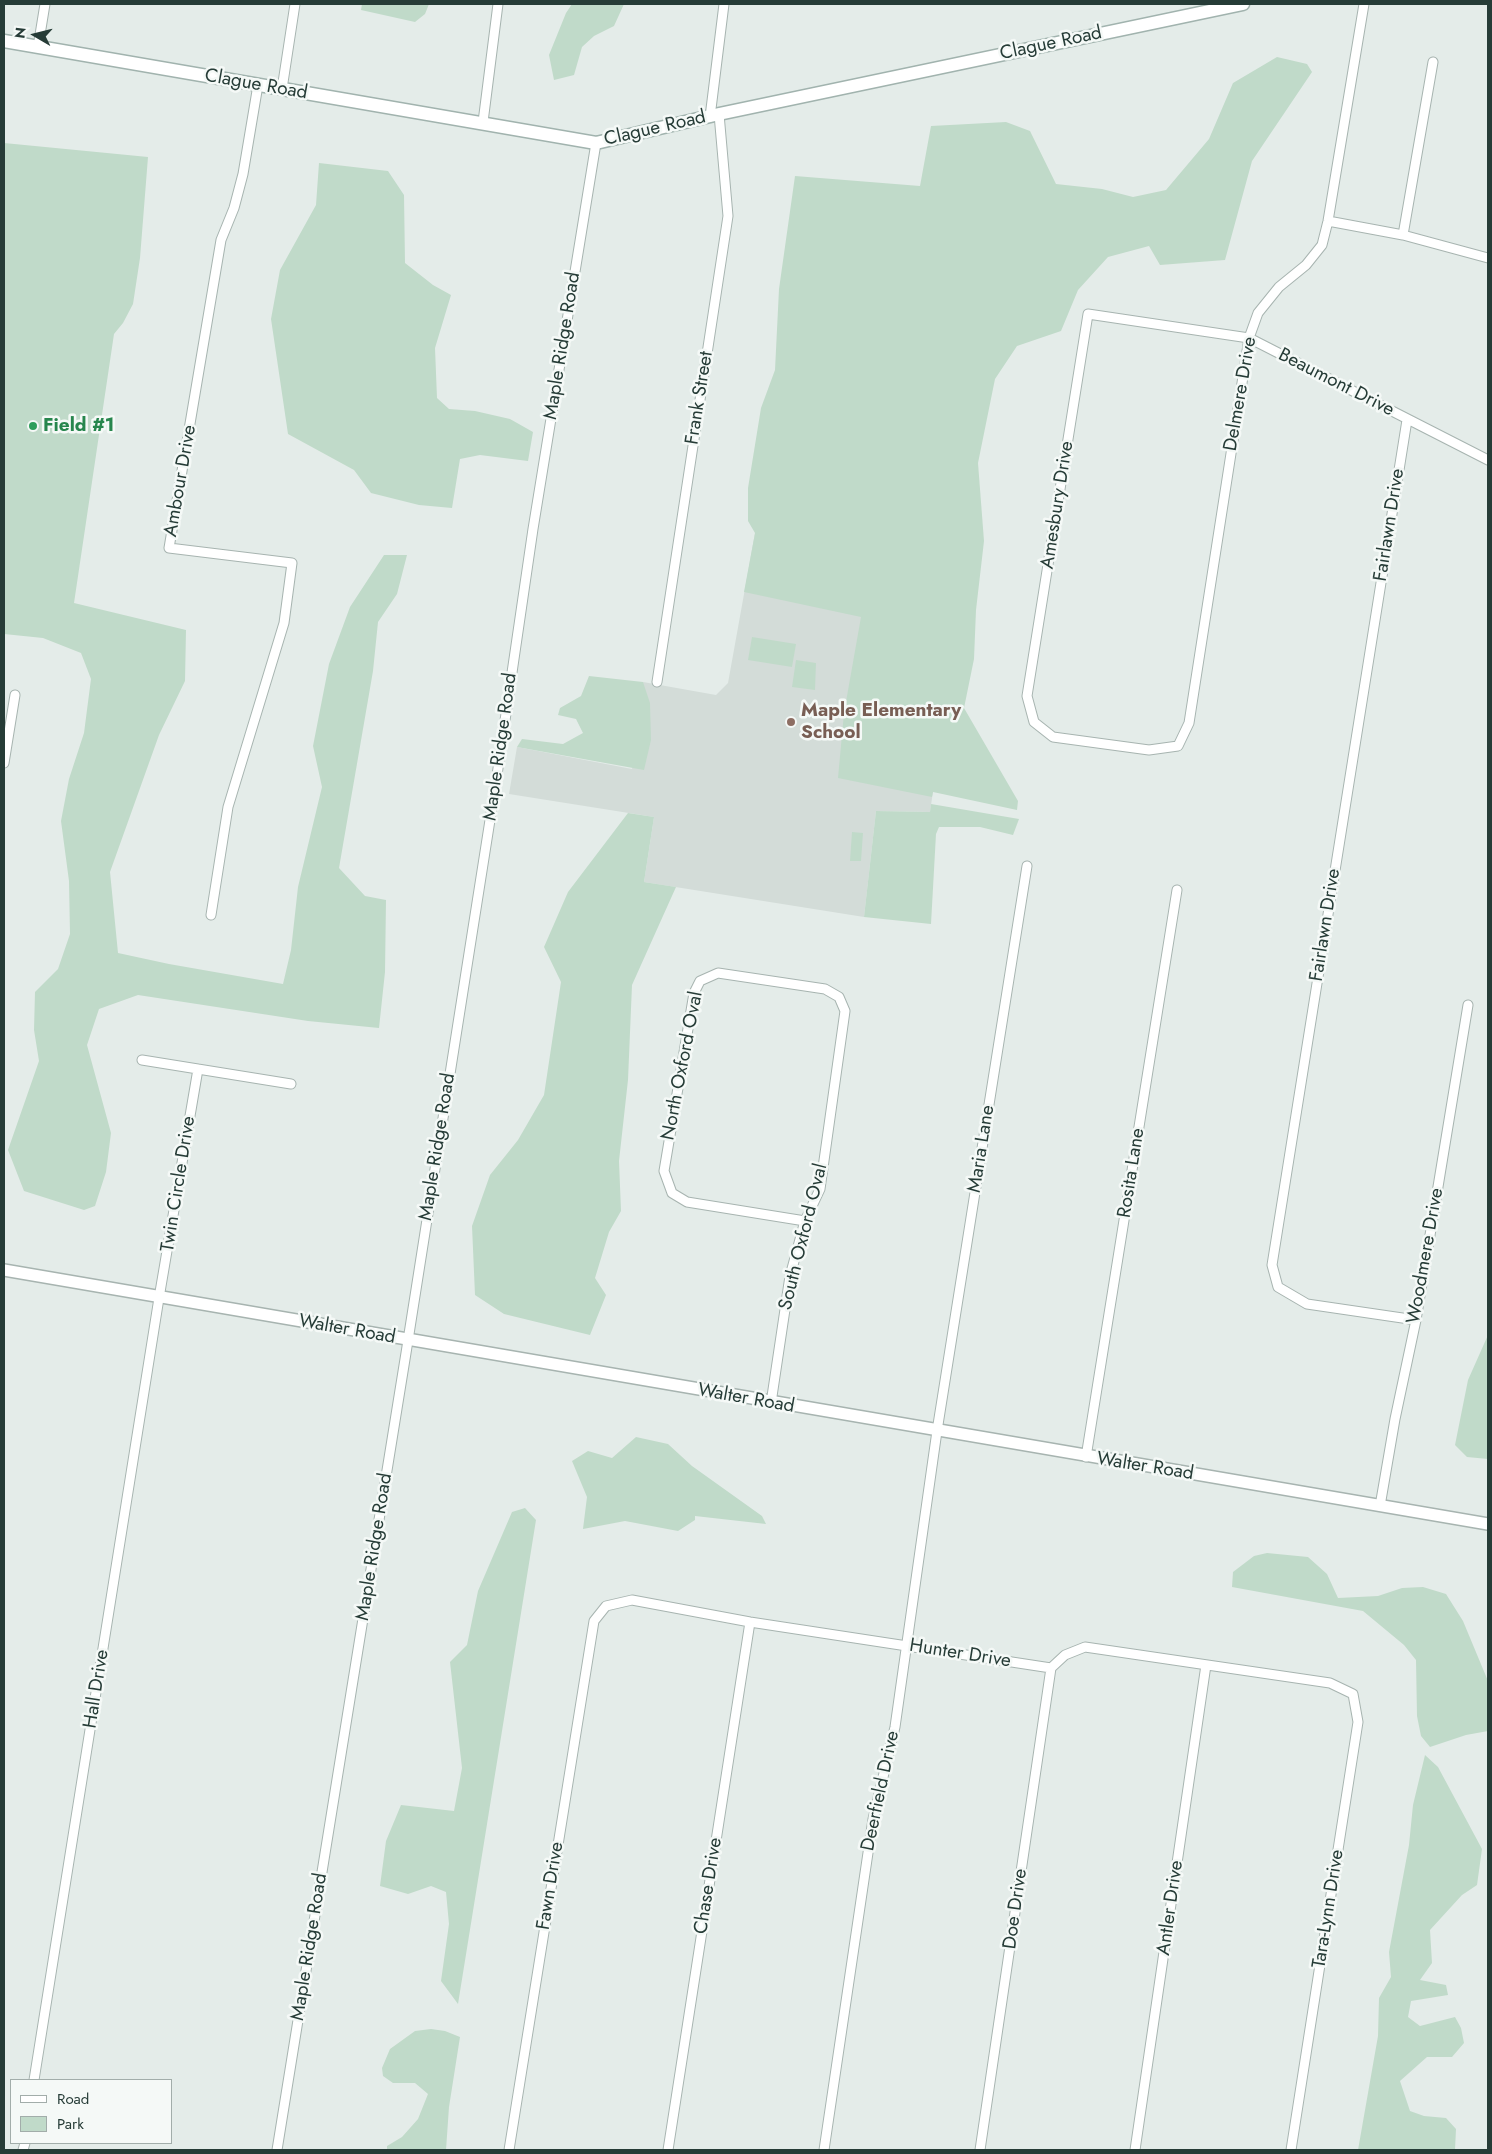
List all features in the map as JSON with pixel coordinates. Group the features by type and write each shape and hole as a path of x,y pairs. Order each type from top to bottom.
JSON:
{"main road":[{"name":"Clague Road","path":"4,41 258,86 484,122 596,143 714,116 1243,4"}],"street":[{"path":"38,47 45,4"},
{"path":"282,89 295,4"},
{"path":"484,122 498,4"},
{"name":"Frank Street","path":"657,682 728,216 714,116 724,4"},
{"name":"Delmere Drive","path":"1027,696 1034,722 1053,737 1149,750 1178,746 1189,723 1249,338 1258,313 1279,287 1306,265 1322,245 1328,221 1364,4"},
{"path":"1403,235 1433,62"},
{"name":"Ambour Drive","path":"211,915 228,807 284,623 292,563 169,548 221,240 234,208 243,174 258,86"},
{"name":"Maple Ridge Road","path":"278,2150 496,782 533,529 596,143"},
{"path":"1328,221 1403,235 1488,258"},
{"name":"Beaumont Drive","path":"1088,314 1249,338 1406,420 1488,460"},
{"name":"Amesbury Drive","path":"1027,696 1088,314"},
{"name":"Fairlawn Drive","path":"1406,420 1272,1265 1278,1287 1307,1304 1416,1320"},
{"path":"4,763 15,695"},
{"name":"Maria Lane","path":"937,1431 1027,866"},
{"name":"Rosita Lane","path":"1086,1457 1177,890"},
{"name":"South Oxford Oval","path":"718,972 825,989 839,997 845,1011 820,1189 805,1221 790,1276 771,1403"},
{"name":"North Oxford Oval","path":"718,972 700,981 694,993 664,1171 672,1193 687,1202 805,1221"},
{"name":"Woodmere Drive","path":"1380,1506 1394,1419 1416,1320 1468,1005"},
{"path":"142,1060 290,1084"},
{"name":"Twin Circle Drive","path":"159,1298 198,1069"},
{"name":"Walter Road","path":"4,1270 1086,1457 1488,1524"},
{"name":"Hall Drive","path":"34,2079 159,1298"},
{"name":"Deerfield Drive","path":"824,2150 873,1819 895,1727 937,1431"},
{"name":"Hunter Drive","path":"594,1622 606,1606 632,1600 750,1622 1051,1668"},
{"name":"Fawn Drive","path":"509,2150 594,1622"},
{"name":"Chase Drive","path":"668,2150 750,1622"},
{"path":"1051,1668 1066,1655 1085,1647 1206,1665"},
{"name":"Tara-Lynn Drive","path":"1206,1665 1330,1683 1353,1694 1358,1722 1291,2150"},
{"name":"Antler Drive","path":"1135,2150 1206,1665"},
{"name":"Doe Drive","path":"980,2150 1051,1668"}],"shaded area":[{"name":"Maple Elementary School","path":"755,533 965,570 930,812 876,811 864,917 644,882 654,817 509,794 517,747 632,769 643,682 716,695 728,683"}],"green space":[{"path":"362,4 429,4 425,14 415,22 361,10"},
{"path":"572,4 624,4 614,26 594,36 582,47 574,75 554,80 549,55 566,13"},
{"path":"1277,57 1307,64 1312,72 1252,161 1225,260 1160,265 1149,246 1108,257 1078,290 1061,331 1017,346 995,379 978,463 984,541 976,610 974,659 964,708 1018,801 1017,810 933,792 932,797 838,778 844,713 861,617 744,592 755,533 748,521 748,488 761,408 775,370 779,289 795,176 920,186 931,126 1006,122 1030,131 1056,184 1102,189 1133,197 1166,190 1209,139 1233,83"},
{"path":"4,143 148,157 140,258 133,304 123,323 114,334 74,603 186,630 185,681 159,735 110,872 118,953 283,984 291,950 298,887 322,787 313,746 329,664 350,607 384,555 407,555 397,594 378,622 373,671 339,868 365,896 386,900 385,972 379,1028 308,1021 138,995 99,1009 87,1045 111,1133 106,1172 95,1206 84,1210 24,1191 8,1150 39,1061 34,1030 35,992 58,969 70,934 69,881 61,821 69,779 84,733 91,679 81,653 43,638 4,634"},
{"path":"319,163 388,171 404,195 405,263 433,285 451,295 435,348 437,398 449,409 475,411 510,419 533,432 528,461 480,455 460,459 452,508 419,505 371,493 354,470 288,434 271,319 280,270 316,205"},
{"path":"752,637 796,644 792,667 748,660"},
{"path":"796,660 816,663 815,690 792,687"},
{"path":"589,676 643,682 650,703 651,740 644,770 517,747 522,739 563,744 583,733 576,719 558,715 560,708 581,696"},
{"path":"931,804 1019,819 1013,835 980,827 939,827 936,834 931,924 864,917 876,811 930,812"},
{"path":"628,813 654,817 644,882 676,887 632,985 628,1080 619,1161 621,1211 609,1232 595,1278 606,1295 590,1335 504,1314 475,1295 472,1226 490,1175 518,1140 544,1095 561,982 544,947 568,892"},
{"path":"852,832 863,833 861,861 850,861"},
{"path":"1488,1335 1488,1459 1467,1457 1455,1445 1468,1380"},
{"path":"636,1437 668,1444 692,1466 762,1516 766,1524 695,1516 695,1520 678,1531 625,1521 583,1529 587,1497 572,1461 588,1451 612,1458"},
{"path":"525,1508 536,1520 458,2004 441,1981 449,1924 446,1892 431,1886 408,1894 380,1886 386,1841 401,1805 454,1811 462,1768 450,1662 467,1645 478,1591 512,1512"},
{"path":"1267,1553 1308,1557 1327,1574 1338,1598 1378,1596 1402,1588 1423,1587 1446,1594 1463,1621 1488,1681 1488,1731 1466,1735 1430,1747 1421,1736 1417,1716 1416,1660 1404,1645 1363,1611 1232,1587 1233,1572 1254,1556"},
{"path":"1425,1755 1438,1767 1482,1849 1477,1885 1462,1895 1430,1930 1432,1963 1420,1980 1446,1985 1448,1995 1411,2001 1408,2017 1420,2026 1455,2017 1461,2028 1464,2043 1452,2057 1427,2057 1400,2081 1410,2111 1424,2116 1446,2118 1456,2129 1455,2150 1358,2150 1378,2036 1379,1998 1391,1977 1389,1952 1409,1845 1413,1805"},
{"path":"431,2029 445,2031 460,2037 449,2107 446,2150 387,2150 387,2146 402,2137 418,2119 428,2094 415,2083 393,2083 383,2076 382,2068 390,2049 415,2031"}],"place":[{"name":"Field #1","path":"33,426"},
{"name":"Maple Elementary School","path":"791,722"}]}
